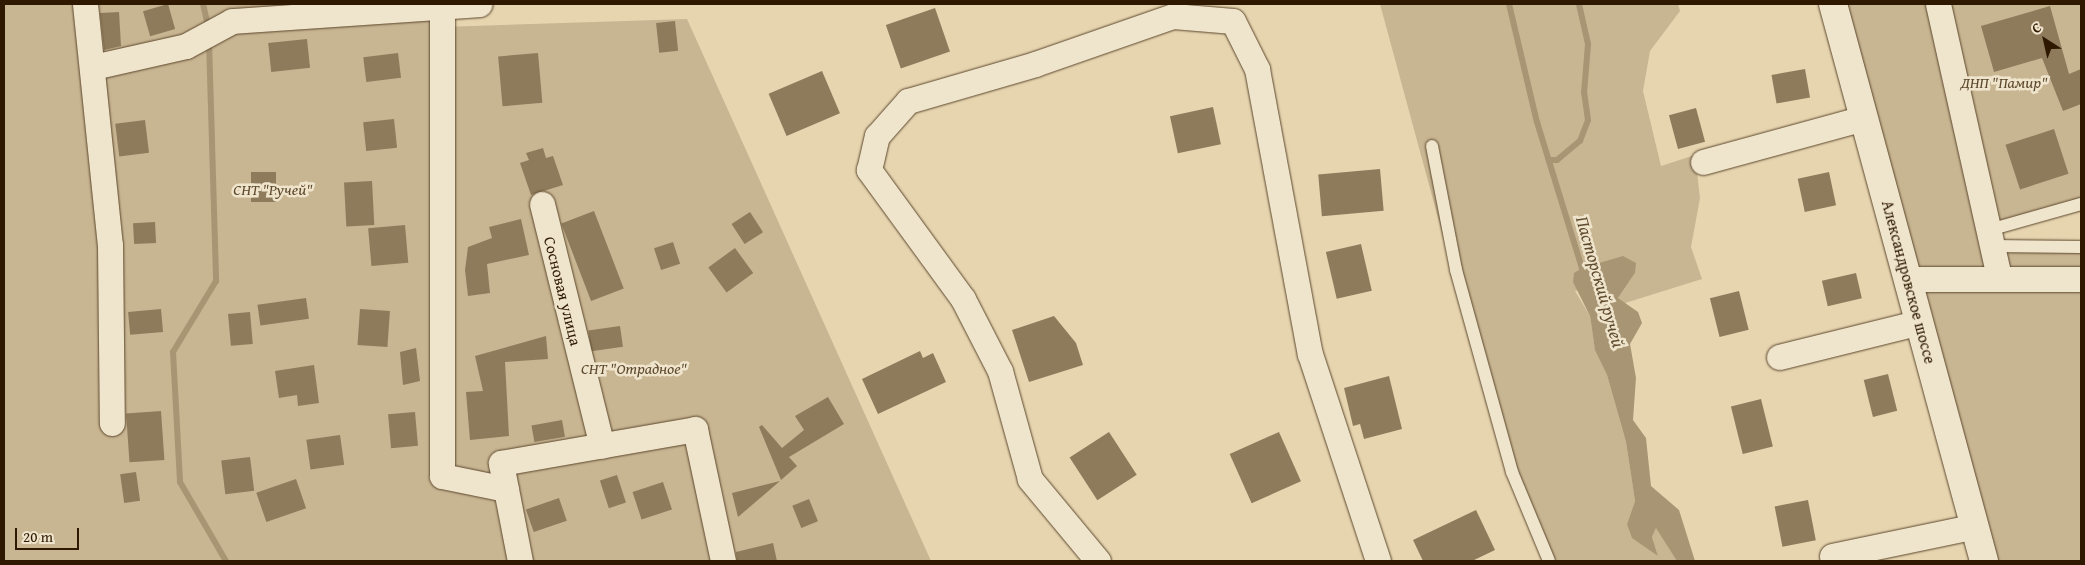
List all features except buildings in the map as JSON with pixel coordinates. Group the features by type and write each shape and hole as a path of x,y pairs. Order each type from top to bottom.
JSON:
{"street":[{"path":"85,4 110,245 112,423"},
{"path":"93,67 195,42 227,24 371,8 442,7 478,4"},
{"name":"Александровское шоссе","path":"1833,4 1984,561"},
{"path":"1938,4 1999,278"},
{"path":"442,7 442,476 506,489"},
{"path":"1098,561 1030,479 1000,371 963,299 870,170 877,136 908,101 1035,64 1173,16 1232,21 1257,69 1310,354 1378,561"},
{"path":"1703,162 1864,118"},
{"name":"Сосновая улица","path":"542,204 602,446"},
{"path":"1909,279 2081,279"},
{"path":"1779,357 1920,322"},
{"path":"520,561 501,463 695,429 723,561"},
{"path":"1832,556 1975,526"}],"lane":[{"path":"1432,146 1456,270 1510,462 1549,561"},
{"path":"1990,238 2081,204"},
{"path":"1990,238 2081,247"}],"green space":[{"path":"4,4 478,4 441,7 442,27 687,19 931,561 4,561"},
{"path":"1380,4 1678,4 1680,11 1650,51 1643,91 1661,166 1695,155 1700,198 1691,247 1702,279 1622,304 1618,298 1635,273 1575,291 1590,316 1595,349 1607,375 1626,442 1635,501 1627,524 1658,556 1652,537 1656,528 1661,531 1677,561 1543,561 1451,266"},
{"name":"ДНП \"Памир\"","path":"1833,4 2081,4 2081,200 1988,228 1993,249 2081,250 2081,561 1984,561"}],"water":[{"path":"1623,256 1636,263 1635,273 1618,298 1638,312 1642,323 1630,344 1636,378 1633,420 1646,438 1651,486 1679,510 1695,561 1677,561 1656,528 1652,537 1658,556 1632,538 1627,524 1635,501 1626,442 1607,375 1595,350 1590,316 1573,282 1574,273 1582,268"}],"waterway":[{"path":"203,4 208,26"},
{"name":"Пасторский ручей","path":"1509,4 1537,122 1584,275"},
{"path":"1549,160 1557,160 1580,141 1588,120 1584,93 1588,44 1579,4"},
{"path":"209,41 216,281 173,352 180,482 226,561"}],"park label":[{"name":"СНТ \"Ручей\"","path":"273,189"},
{"name":"СНТ \"Отрадное\"","path":"634,368"}]}
